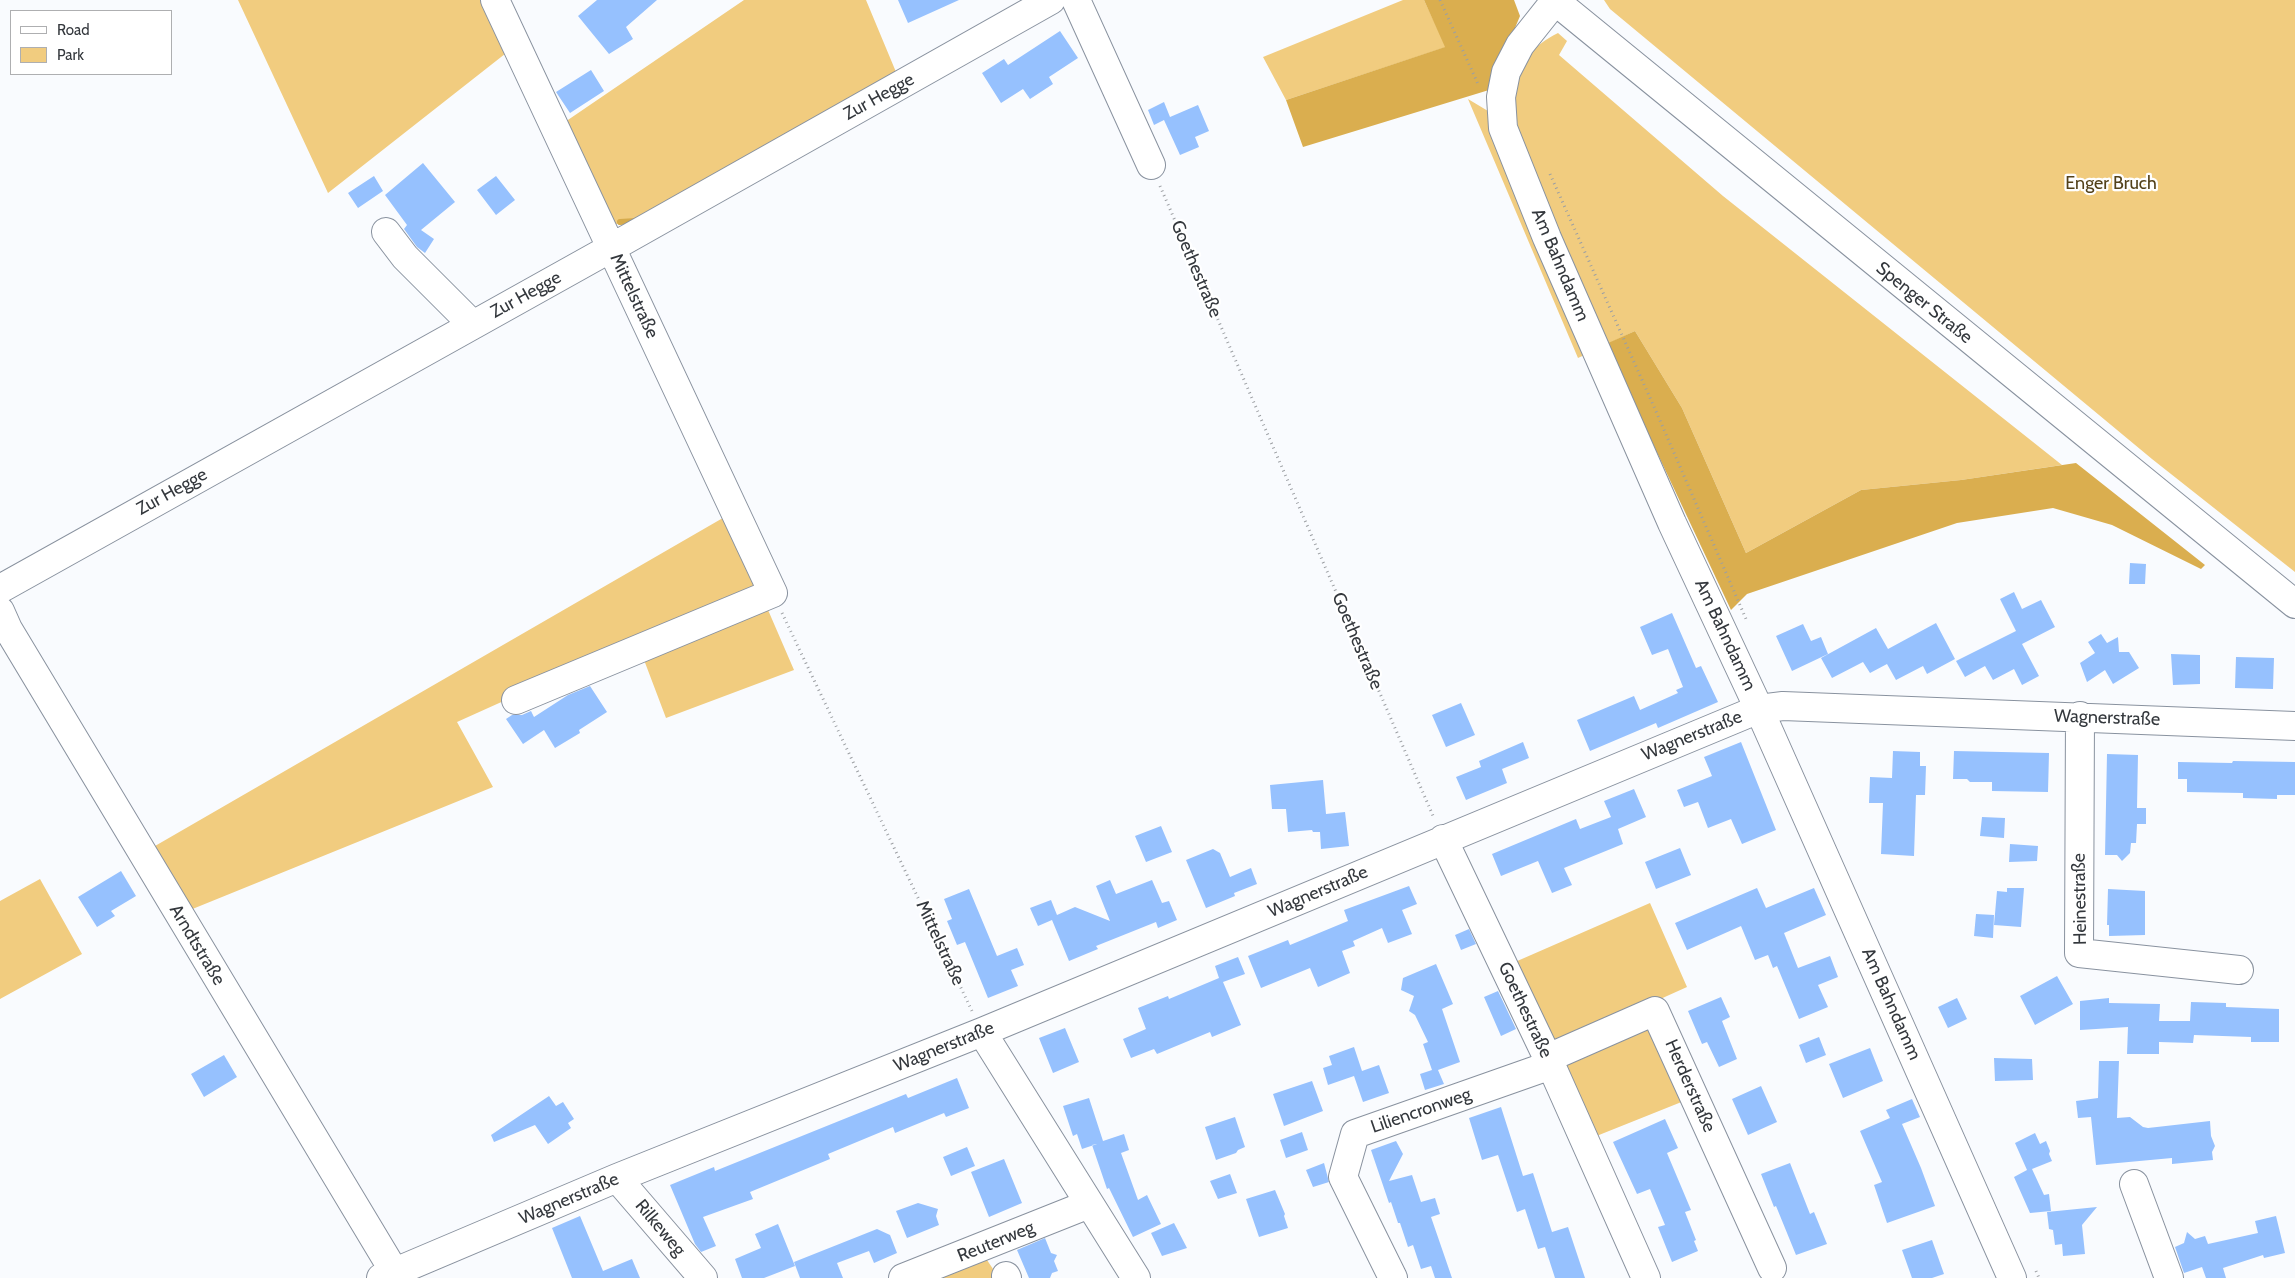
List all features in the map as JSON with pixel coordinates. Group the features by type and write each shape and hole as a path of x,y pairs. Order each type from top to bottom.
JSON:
{"street":[{"name":"Mittelstraße","path":"495,0 773,593"},
{"name":"Zur Hegge","path":"0,588 611,248 1051,0"},
{"path":"1076,0 1151,165"},
{"name":"Am Bahndamm","path":"1554,1 1520,45 1506,72 1501,97 1503,128 1547,238 1672,523 1759,709 2012,1278"},
{"name":"Spenger Straße","path":"1554,1 2295,604"},
{"path":"386,232 405,257 473,325"},
{"path":"516,700 773,593"},
{"name":"Arndtstraße","path":"0,611 8,629 391,1276"},
{"name":"Wagnerstraße","path":"391,1276 617,1178 982,1032 1759,709 1783,706 2080,716 2295,726"},
{"name":"Heinestraße","path":"2080,716 2078,953 2240,970"},
{"name":"Goethestraße","path":"1444,839 1549,1062 1646,1278"},
{"name":"Herderstraße","path":"1549,1062 1656,1010 1772,1268"},
{"path":"982,1032 1136,1278"},
{"name":"Liliencronweg","path":"1393,1278 1343,1177 1355,1134 1549,1062"},
{"name":"Rilkeweg","path":"617,1178 703,1278"},
{"path":"2134,1184 2169,1278"},
{"name":"Reuterweg","path":"903,1278 1089,1204"}],"path":[{"path":"1440,0 1474,76 1484,92 1501,97"},
{"name":"Goethestraße","path":"1151,165 1444,839"},
{"name":"Mittelstraße","path":"773,593 982,1032"}],"green space":[{"path":"238,0 486,0 510,50 328,193"},
{"path":"744,0 866,0 896,72 632,221 611,225 562,124"},
{"path":"1403,0 1424,0 1446,47 1286,100 1263,57"},
{"name":"Enger Bruch","path":"1604,0 2295,0 2295,572 2152,459 1610,9"},
{"path":"1558,33 1567,41 1559,55 1723,196 2062,465 1961,480 1861,490 1746,553 1682,408 1635,331 1578,358 1468,99 1518,129 1514,89 1519,71 1528,55"},
{"path":"728,515 759,586 457,722 493,787 190,910 155,846"},
{"path":"765,603 794,670 666,718 641,652"},
{"path":"40,879 82,954 0,999 0,901"},
{"path":"1650,903 1687,987 1647,1005 1689,1099 1594,1137 1515,962"},
{"path":"981,1251 999,1278 916,1278"}],"shaded area":[{"path":"1424,0 1514,0 1520,16 1489,90 1303,147 1286,100 1445,47"},
{"path":"1635,331 1682,408 1746,553 1861,490 1961,480 2076,463 2205,565 2201,569 2112,525 2053,508 1957,523 1747,594 1731,610 1606,344"}],"building":[{"path":"597,0 657,0 626,27 633,39 609,54 578,16"},
{"path":"898,0 959,0 908,23"},
{"path":"1060,31 1078,58 1049,77 1053,84 1030,99 1023,89 1001,103 982,73 1004,59 1008,65"},
{"path":"591,70 604,91 570,113 556,92"},
{"path":"1164,102 1170,117 1198,105 1209,131 1195,137 1199,147 1180,155 1164,120 1154,125 1148,110"},
{"path":"423,163 455,202 421,230 434,239 425,253 417,247 404,229 407,225 385,195"},
{"path":"374,176 383,191 358,208 348,193"},
{"path":"496,176 515,200 496,215 477,190"},
{"path":"2130,563 2146,564 2145,584 2129,584"},
{"path":"2014,592 2022,609 2041,600 2055,627 2022,644 2039,676 2022,685 2014,669 1993,680 1985,666 1965,677 1956,661 2016,631 2000,599"},
{"path":"1672,613 1696,668 1701,666 1718,702 1658,728 1656,723 1590,751 1577,720 1634,696 1640,710 1678,693 1676,690 1683,687 1668,649 1652,655 1640,627"},
{"path":"1936,623 1955,659 1927,674 1923,666 1896,680 1887,664 1870,673 1863,662 1832,678 1821,658 1876,628 1888,649"},
{"path":"1803,624 1811,641 1821,637 1828,654 1792,671 1776,636"},
{"path":"2101,634 2107,643 2118,637 2119,652 2129,652 2139,668 2113,684 2105,670 2087,682 2080,663 2095,653 2088,642"},
{"path":"2171,654 2200,655 2200,684 2173,685"},
{"path":"2236,657 2274,658 2273,689 2235,688"},
{"path":"590,686 607,712 579,730 580,733 555,748 544,730 523,744 506,719 512,715 522,715 531,711 534,717 568,695"},
{"path":"1461,703 1475,735 1446,747 1432,715"},
{"path":"1523,742 1529,758 1502,769 1507,783 1466,800 1456,777 1481,767 1479,761"},
{"path":"1741,742 1776,830 1742,844 1731,819 1708,828 1698,802 1684,807 1677,790 1712,776 1704,757"},
{"path":"1893,751 1920,752 1920,766 1926,766 1925,795 1916,795 1914,856 1881,854 1883,803 1869,803 1870,777 1892,778"},
{"path":"1954,751 2049,753 2048,792 1992,791 1992,782 1970,782 1967,779 1953,779"},
{"path":"2107,754 2138,755 2137,808 2146,808 2146,824 2137,824 2136,843 2131,843 2130,853 2122,861 2117,855 2105,855"},
{"path":"2233,761 2295,762 2295,795 2277,795 2277,799 2243,798 2243,793 2187,792 2187,779 2178,779 2178,762 2232,763"},
{"path":"1323,780 1326,814 1345,812 1349,846 1321,849 1320,832 1313,832 1312,830 1288,832 1286,809 1272,809 1270,785"},
{"path":"1634,789 1646,817 1618,829 1623,844 1564,868 1572,885 1552,893 1538,861 1501,876 1492,854 1576,819 1580,829 1611,817 1604,801"},
{"path":"1982,817 2005,818 2004,838 1980,836"},
{"path":"1161,826 1172,852 1146,862 1135,836"},
{"path":"2010,844 2038,846 2037,861 2009,862"},
{"path":"1680,848 1691,875 1656,889 1645,862"},
{"path":"1213,849 1220,853 1230,877 1251,868 1257,884 1234,893 1235,896 1206,908 1186,860"},
{"path":"121,871 136,896 111,911 115,916 97,927 78,897"},
{"path":"1110,880 1116,894 1152,880 1162,903 1169,901 1177,920 1158,928 1156,922 1096,946 1098,949 1069,961 1052,920 1038,926 1030,908 1051,900 1057,915 1075,907 1110,921 1096,886"},
{"path":"1409,886 1417,904 1402,910 1412,934 1388,943 1382,928 1353,941 1355,946 1342,951 1350,973 1318,987 1310,968 1261,988 1248,956 1288,940 1290,945 1348,921 1344,910"},
{"path":"1757,888 1766,908 1814,888 1826,915 1784,933 1798,968 1830,956 1838,977 1818,985 1828,1007 1799,1019 1777,966 1773,968 1768,955 1755,960 1741,926 1687,950 1675,923"},
{"path":"2007,888 2024,888 2021,927 1994,925 1997,891 2007,892"},
{"path":"969,889 997,956 1017,948 1024,965 1011,970 1018,986 988,998 965,942 957,945 947,921 952,919 944,899"},
{"path":"2108,889 2145,891 2145,935 2109,936 2109,925 2107,925"},
{"path":"1976,914 1994,915 1993,938 1974,936"},
{"path":"1469,929 1476,944 1461,950 1455,935"},
{"path":"1238,957 1245,974 1223,982 1241,1025 1212,1037 1210,1032 1157,1054 1154,1049 1131,1058 1123,1039 1146,1029 1138,1008 1168,996 1169,999 1219,978 1215,966"},
{"path":"1436,964 1453,1004 1442,1009 1460,1062 1438,1070 1444,1084 1425,1090 1420,1074 1432,1070 1423,1044 1428,1042 1415,1015 1409,1011 1414,996 1401,990 1403,978"},
{"path":"2057,976 2073,1004 2035,1025 2020,996"},
{"path":"1498,991 1516,1029 1501,1036 1484,997"},
{"path":"1721,997 1730,1017 1722,1021 1737,1059 1719,1067 1707,1042 1702,1044 1688,1011"},
{"path":"1957,998 1967,1019 1948,1028 1938,1007"},
{"path":"2109,998 2109,1003 2160,1004 2159,1021 2190,1021 2191,1002 2226,1003 2226,1007 2279,1009 2279,1042 2251,1042 2251,1037 2194,1035 2193,1043 2159,1042 2159,1054 2127,1054 2128,1027 2080,1030 2080,1001"},
{"path":"1065,1028 1079,1062 1053,1073 1039,1038"},
{"path":"1819,1037 1826,1055 1806,1063 1799,1045"},
{"path":"1354,1047 1362,1071 1379,1065 1389,1093 1363,1102 1354,1076 1328,1085 1323,1068 1332,1065 1329,1056"},
{"path":"1870,1048 1883,1081 1843,1098 1829,1064"},
{"path":"224,1055 237,1077 204,1097 191,1074"},
{"path":"1994,1058 2032,1059 2033,1080 1995,1081"},
{"path":"2099,1061 2119,1061 2117,1118 2130,1117 2143,1127 2148,1128 2210,1121 2211,1136 2215,1146 2212,1152 2213,1160 2172,1164 2172,1158 2096,1165 2091,1117 2078,1118 2076,1101 2098,1098"},
{"path":"957,1078 969,1108 946,1117 944,1113 895,1133 893,1127 828,1154 830,1159 750,1192 753,1199 703,1217 716,1246 701,1252 695,1244 670,1185 714,1167 715,1171 906,1094 908,1098"},
{"path":"1312,1081 1323,1111 1284,1126 1273,1094"},
{"path":"1761,1086 1777,1122 1748,1135 1732,1099"},
{"path":"549,1096 556,1106 563,1102 574,1119 568,1123 571,1128 548,1144 535,1125 494,1142 491,1135"},
{"path":"1089,1098 1103,1141 1124,1134 1129,1150 1121,1153 1138,1200 1147,1195 1161,1224 1133,1237 1109,1188 1107,1189 1092,1146 1082,1149 1077,1134 1073,1136 1063,1106"},
{"path":"1912,1099 1920,1117 1902,1124 1935,1206 1887,1223 1874,1185 1882,1182 1860,1131 1890,1118 1886,1110"},
{"path":"1501,1107 1523,1176 1533,1173 1552,1232 1568,1227 1585,1278 1555,1278 1545,1247 1538,1249 1525,1209 1517,1212 1498,1155 1482,1160 1469,1118"},
{"path":"1235,1117 1245,1147 1236,1153 1216,1160 1205,1127"},
{"path":"1665,1119 1678,1148 1667,1153 1691,1210 1685,1212 1696,1240 1694,1241 1698,1251 1672,1262 1658,1227 1665,1225 1650,1189 1637,1194 1613,1142"},
{"path":"1302,1132 1308,1150 1286,1158 1280,1140"},
{"path":"2035,1133 2040,1144 2046,1141 2050,1151 2049,1154 2052,1161 2032,1169 2044,1195 2049,1194 2051,1211 2030,1213 2014,1177 2027,1170 2015,1143"},
{"path":"1396,1141 1403,1154 1389,1181 1412,1175 1421,1202 1435,1198 1440,1214 1431,1217 1452,1278 1435,1278 1431,1266 1421,1269 1413,1245 1408,1247 1391,1202 1389,1203 1371,1150"},
{"path":"967,1147 975,1166 951,1176 943,1157"},
{"path":"1004,1159 1022,1203 989,1217 971,1172"},
{"path":"1324,1163 1329,1182 1313,1187 1306,1170"},
{"path":"1790,1163 1810,1214 1814,1212 1827,1244 1796,1255 1761,1174"},
{"path":"1230,1174 1237,1193 1218,1199 1210,1181"},
{"path":"1275,1190 1285,1214 1288,1228 1259,1237 1246,1199"},
{"path":"918,1203 938,1209 936,1216 939,1225 907,1238 896,1211"},
{"path":"2097,1207 2082,1225 2085,1254 2063,1256 2062,1244 2055,1245 2053,1230 2049,1229 2047,1212"},
{"path":"580,1216 603,1271 632,1259 640,1278 572,1278 552,1228"},
{"path":"2276,1216 2285,1253 2264,1258 2263,1255 2223,1268 2226,1278 2206,1278 2202,1267 2184,1273 2175,1247 2184,1243 2187,1232 2195,1239 2205,1236 2208,1244 2258,1233 2255,1221"},
{"path":"1174,1223 1187,1248 1162,1256 1151,1233"},
{"path":"778,1224 795,1266 764,1278 742,1278 735,1259 761,1248 755,1234"},
{"path":"877,1229 890,1235 897,1253 874,1263 869,1251 837,1263 843,1278 800,1278 794,1262"},
{"path":"1045,1238 1051,1253 1057,1255 1054,1261 1058,1271 1052,1273 1050,1278 1029,1278 1017,1250"},
{"path":"1932,1240 1944,1274 1932,1278 1912,1278 1902,1250"}],"waterway":[{"path":"620,222 636,221"}]}
